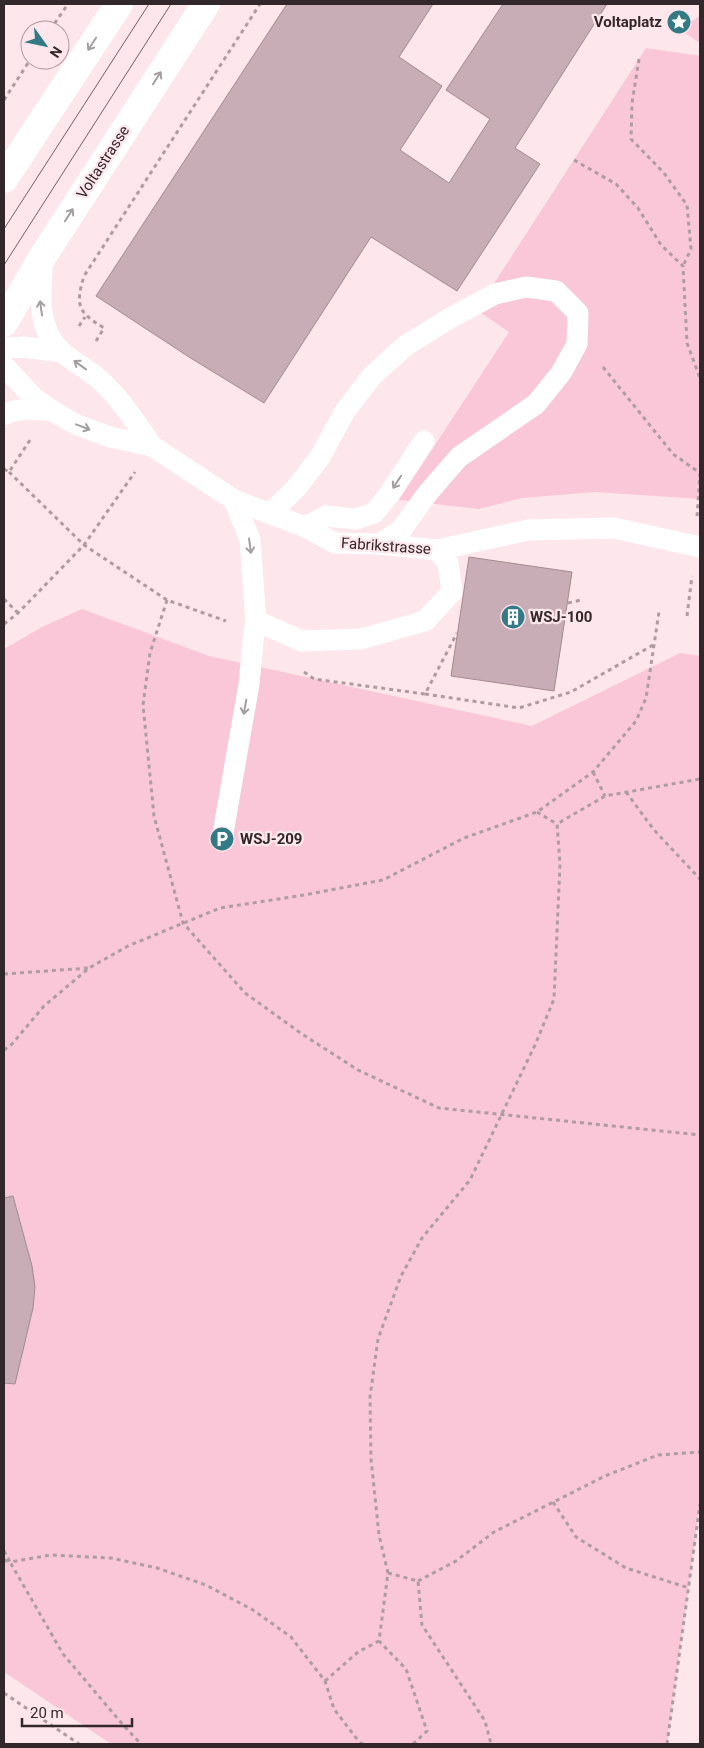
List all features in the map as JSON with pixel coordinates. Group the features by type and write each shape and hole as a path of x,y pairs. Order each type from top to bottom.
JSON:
{"main road":[{"path":"4,179 119,4"},
{"name":"Voltastrasse","path":"4,323 43,256 206,4"}],"lane":[{"name":"Fabrikstrasse","path":"43,256 40,300 42,317 48,333 61,352 99,380 129,412 152,446"},
{"path":"270,514 297,487 320,457 345,411 372,376 404,346 495,294 526,287 556,291 578,313 577,344 562,372 536,404 459,458 426,494 401,530 379,544"},
{"name":"Fabrikstrasse","path":"4,348 24,347 61,352"},
{"name":"Fabrikstrasse","path":"4,366 33,397 75,424 110,437 152,446 234,500 304,527 335,543 379,544 437,550 528,530 614,528 698,546"},
{"path":"4,415 8,412 24,409 51,410"},
{"path":"304,527 326,516 356,520 374,513 388,496 424,441"},
{"path":"222,839 249,684 256,621 250,540 234,500"},
{"path":"256,621 302,640 361,639 425,621 452,592 448,563 437,550"}],"path":[{"path":"57,20 68,4"},
{"path":"86,317 81,306 79,293 84,276 260,4"},
{"path":"639,59 632,103 631,139 664,173 687,205 691,249 682,266 687,343 700,378"},
{"path":"4,100 24,70"},
{"path":"574,160 616,184 638,208 660,245 682,266"},
{"path":"602,367 673,454 700,472 698,498"},
{"path":"4,624 18,613 84,545 152,446"},
{"path":"9,472 84,545"},
{"path":"687,616 698,546"},
{"path":"4,599 18,613"},
{"path":"167,600 150,653 144,705 154,816 183,923 245,992 302,1034 358,1070 439,1108 700,1135"},
{"path":"568,603 581,600"},
{"path":"4,1050 12,1044 44,1006 89,968 128,946 220,908 383,880 464,838 537,812 593,772 636,721 646,698 659,612"},
{"path":"425,694 519,708 571,692 654,645"},
{"path":"593,772 605,796"},
{"path":"557,824 605,796 700,779"},
{"path":"626,792 654,830 700,879"},
{"path":"537,812 557,824"},
{"path":"379,1641 388,1573 379,1535 371,1459 370,1397 378,1339 401,1276 422,1238 470,1180 503,1114 554,999 560,864 557,824"},
{"path":"4,974 89,968"},
{"path":"388,1573 418,1581 456,1561 494,1532 605,1476 658,1455 700,1452"},
{"path":"553,1502 576,1537 626,1568 689,1588"},
{"path":"667,1744 700,1504"},
{"path":"4,1551 63,1654 141,1744"},
{"path":"4,1560 10,1562 51,1555 111,1558 157,1568 206,1585 253,1610 291,1637 325,1680 334,1709 362,1744"},
{"path":"418,1581 422,1625 485,1721 491,1744"},
{"path":"325,1680 358,1652 379,1641"},
{"path":"379,1641 406,1669 427,1731 413,1744"},
{"path":"4,1693 78,1744"}],"shaded area":[{"path":"700,16 700,43 679,29"},
{"path":"646,48 700,56 700,499 595,492 522,498 479,509 399,500 509,332 477,310"},
{"path":"82,609 209,656 532,726 680,653 700,656 700,1504 667,1744 111,1744 4,1672 4,649 42,627"}],"building":[{"path":"287,4 433,4 399,57 442,86 400,150 449,183 490,119 446,90 503,4 607,4 515,148 540,164 457,291 371,237 264,403 96,296"},
{"name":"WSJ-100","path":"469,557 572,572 554,691 451,676"},
{"path":"13,1196 32,1266 35,1287 33,1308 15,1384 4,1383 4,1198"}],"tram line":[{"path":"4,229 149,4"},
{"path":"4,265 171,4"}],"place":[{"name":"Voltaplatz","path":"679,22"},
{"name":"WSJ-100","path":"513,617"},
{"name":"WSJ-209","path":"222,839"}]}
